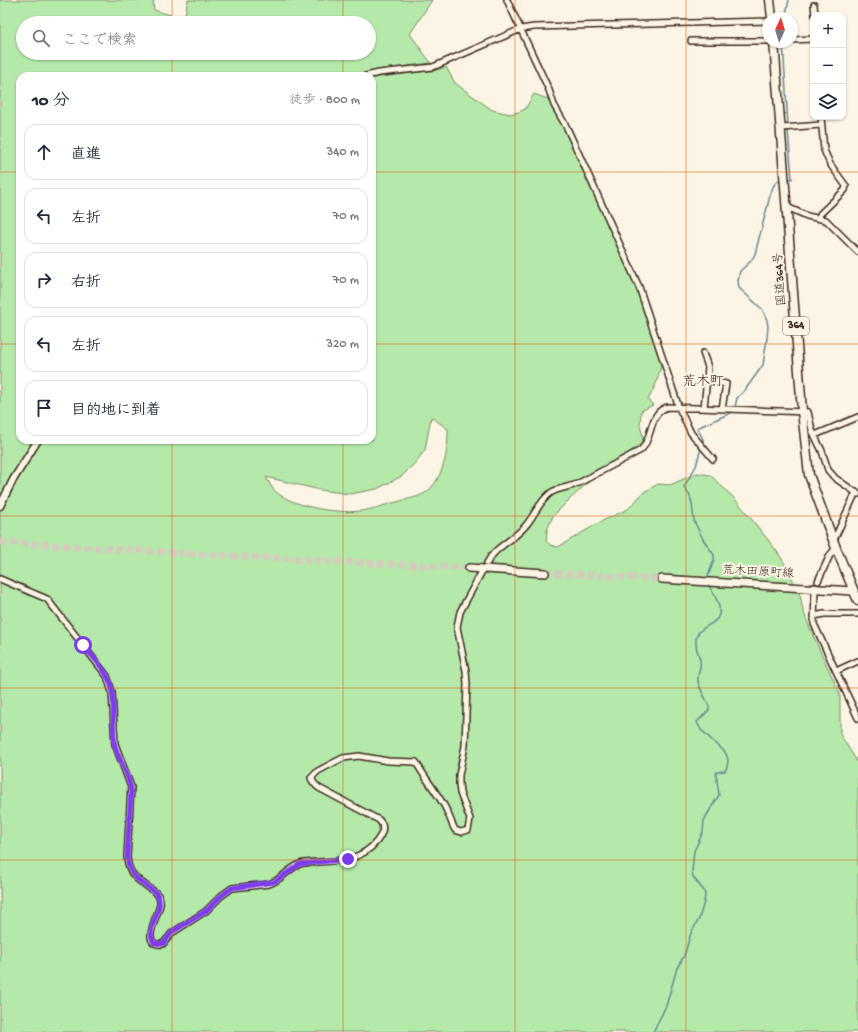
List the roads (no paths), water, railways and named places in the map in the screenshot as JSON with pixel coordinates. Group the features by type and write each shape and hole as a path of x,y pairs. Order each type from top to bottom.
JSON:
{"highway":[{"path":"770,0 771,12"},
{"name":"国道364号","path":"775,48 782,128 802,411 809,475 834,545 856,591 858,601"}],"main road":[{"path":"469,568 545,573"},
{"name":"荒木田原町線","path":"662,579 816,584 856,591"}],"street":[{"path":"507,0 639,287 679,408 691,433 712,459"},
{"path":"814,5 815,12"},
{"path":"376,74 433,67 521,29 534,27 762,21"},
{"path":"798,40 810,39"},
{"path":"691,41 762,40"},
{"path":"819,218 820,214 845,190 846,186 830,164 824,150 820,120"},
{"path":"782,128 821,125"},
{"path":"787,207 807,216 819,218 830,223 858,252"},
{"path":"703,353 708,367 704,408"},
{"path":"706,380 726,384 722,409"},
{"path":"486,563 489,557 497,549 510,541 527,524 544,501 553,492 571,487 587,480 641,450 647,441 652,423 658,412 668,407 808,412 811,426 822,451 828,470 832,476 857,493 816,584 814,624 858,718"},
{"path":"815,435 858,418"},
{"path":"0,506 13,480 36,444"},
{"path":"0,579 47,599 107,676 112,692 115,744 131,787 127,864 131,874 159,896 160,906 150,932 154,943 159,945 163,944 172,932 206,911 221,896 232,888 269,884 300,864 348,859 360,856 371,848 383,831 382,824 379,820 319,788 314,784 311,778 318,771 343,758 359,756 388,761 416,762 446,808 456,830 461,832 468,830 470,819 460,793 459,784 464,746 467,684 466,670 457,627 460,612 481,573"},
{"path":"814,616 824,614 858,614"},
{"path":"836,671 858,661"}],"waterway":[{"path":"786,12 789,0"},
{"path":"783,48 788,126"},
{"path":"788,130 792,179 789,179"},
{"path":"735,407 737,398 745,390 763,365 768,327 767,320 762,309 739,288 738,281 740,271 751,261 755,254 771,192 774,185 779,180"},
{"path":"708,579 714,560 714,555 703,539 694,521 690,496 684,487 696,466 703,443 703,439 697,428 735,411"},
{"path":"653,1032 666,1006 677,968 684,956 691,933 699,919 704,902 704,891 693,877 692,871 694,851 703,832 704,820 719,795 716,774 717,772 725,771 728,764 728,758 724,751 701,730 697,722 709,710 709,707 698,681 700,663 696,647 696,639 701,630 718,618 719,613 717,601 709,585"}],"tunnel":[{"path":"0,542 228,556 469,568"},
{"path":"545,573 662,579"}],"district":[{"name":"荒木町","path":"703,382"}]}
